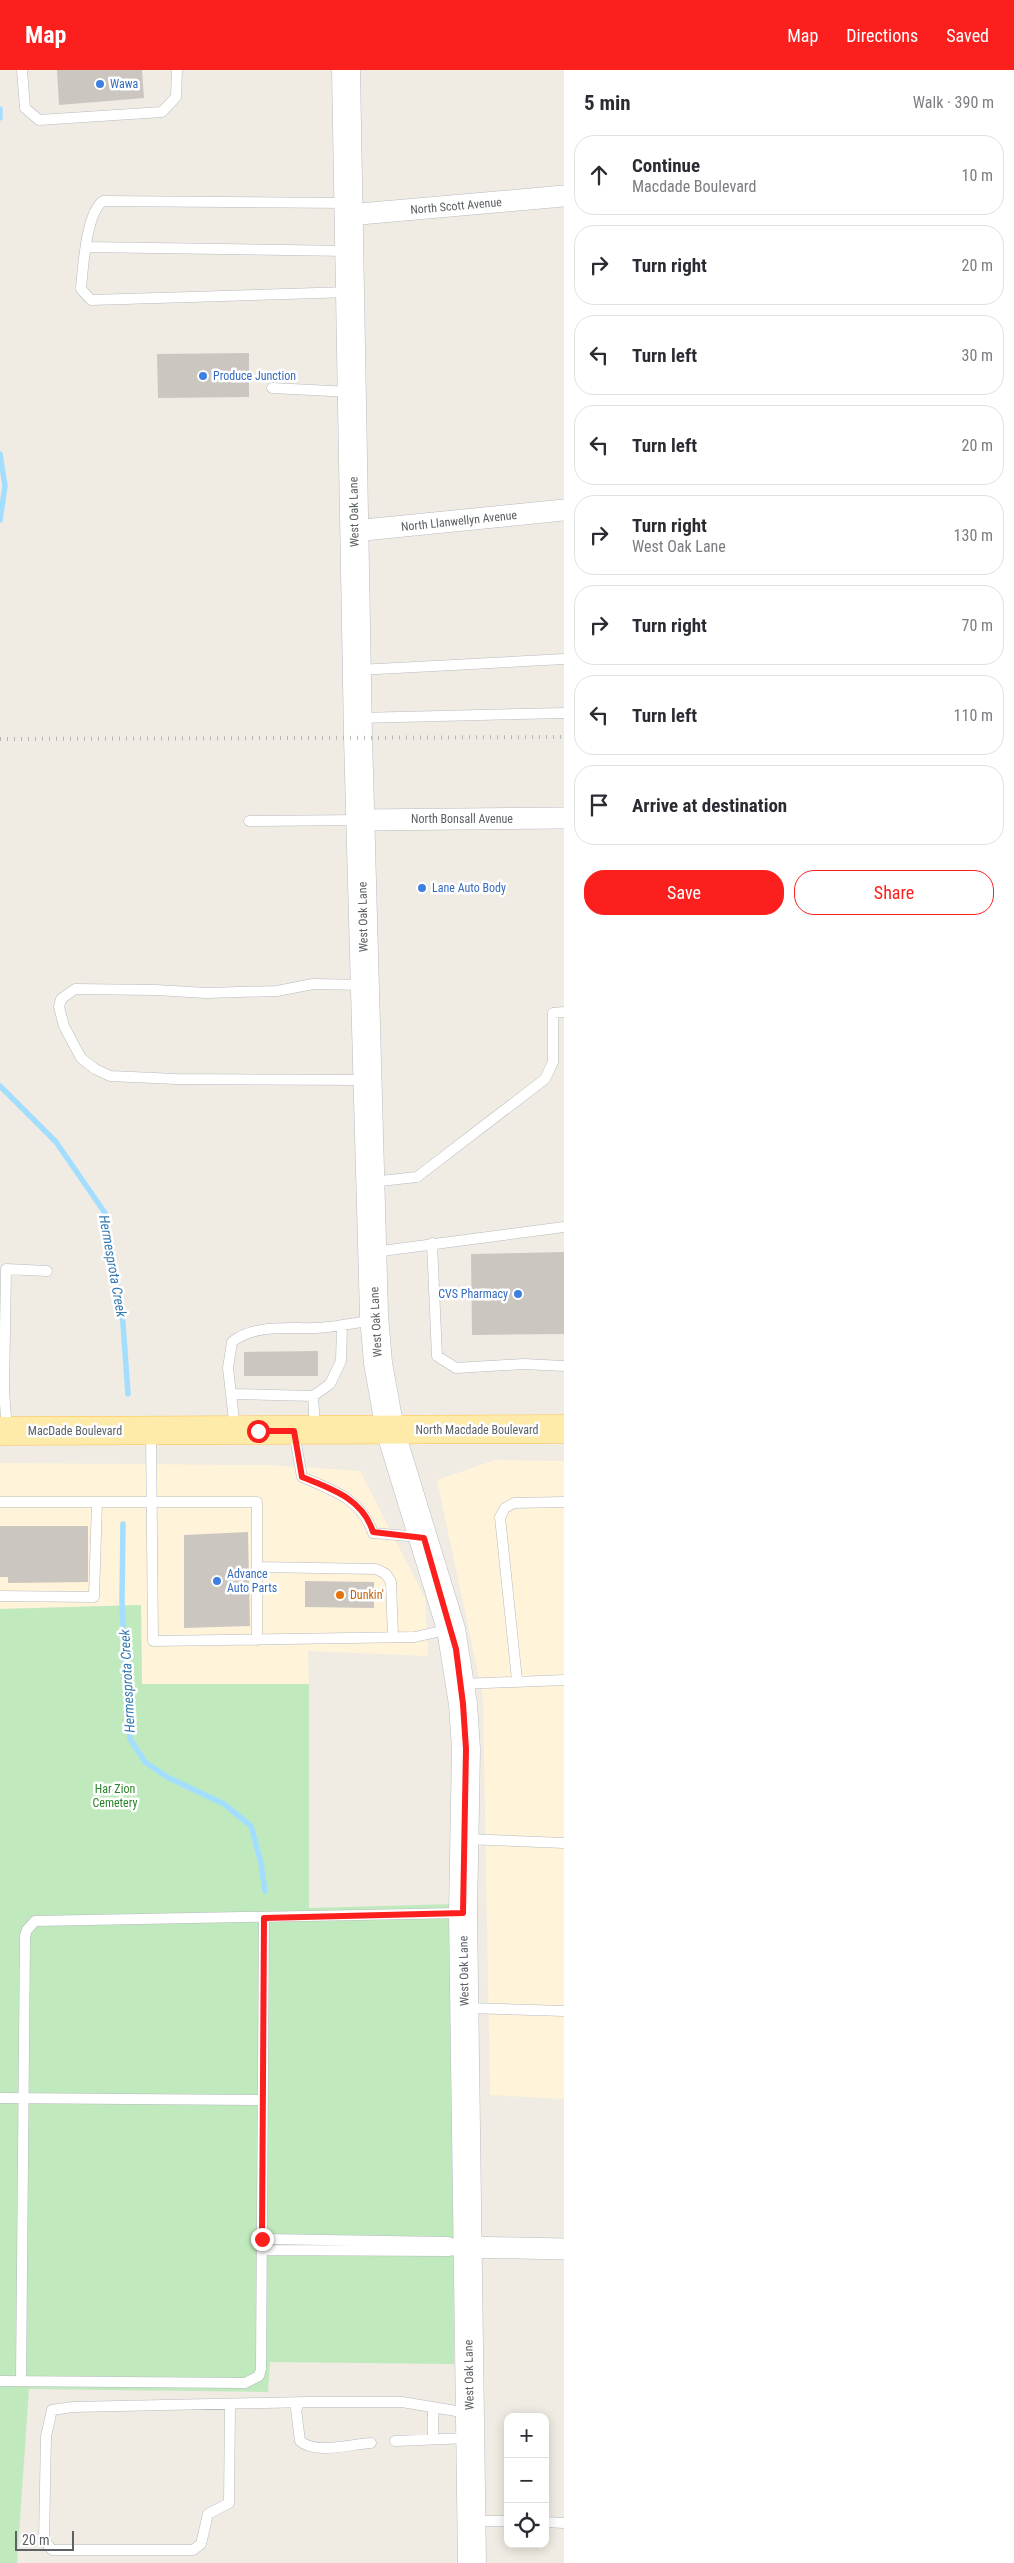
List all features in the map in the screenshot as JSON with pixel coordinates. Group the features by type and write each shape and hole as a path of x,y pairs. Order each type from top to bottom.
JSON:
{"main road":[{"name":"West Oak Lane","path":"346,70 358,718 370,1182 378,1363 390,1430 451,1629 461,1684 466,1749 463,1913 472,2563"},
{"name":"North Macdade Boulevard","path":"390,1430 564,1429"},
{"path":"151,1430 390,1430"},
{"name":"MacDade Boulevard","path":"4,1431 151,1430"}],"street":[{"name":"North Scott Avenue","path":"348,209 564,196"},
{"name":"North Llanwellyn Avenue","path":"354,531 564,510"},
{"name":"North Bonsall Avenue","path":"361,820 564,818"},
{"path":"467,2247 564,2249"}],"lane":[{"path":"22,70 25,108 39,120 162,112 176,97 177,70"},
{"path":"348,209 103,201 95,208 86,247 81,289 91,300 350,292"},
{"path":"86,247 349,251"},
{"path":"272,388 352,392"},
{"path":"357,670 564,659"},
{"path":"358,718 564,713"},
{"path":"249,821 361,820"},
{"path":"365,985 313,984 276,991 206,993 75,989 62,999 59,1007 64,1026 81,1058 95,1069 110,1076 176,1079 368,1080"},
{"path":"370,1182 417,1177 545,1079 553,1062 553,1013 564,1012"},
{"path":"373,1252 564,1227"},
{"path":"432,1243 437,1356 456,1368 522,1364 564,1366"},
{"path":"4,1431 2,1391 6,1269 47,1271"},
{"path":"235,1431 228,1368 232,1342 242,1334 270,1329 342,1326 375,1320"},
{"path":"230,1394 313,1396 330,1384 340,1361 342,1326"},
{"path":"313,1396 305,1431 302,1477 338,1492 358,1505 369,1519 373,1532 424,1538"},
{"path":"151,1430 153,1641 415,1637 451,1629"},
{"path":"0,1502 258,1502 257,1640"},
{"path":"0,1596 94,1596 97,1502"},
{"path":"517,1680 500,1517 505,1508 514,1503 564,1502"},
{"path":"257,1567 376,1569 386,1574 391,1582 392,1637"},
{"path":"461,1684 517,1680 564,1680"},
{"path":"464,1838 564,1843"},
{"path":"21,2381 25,1936 31,1924 36,1921 463,1913"},
{"path":"0,2381 245,2383 259,2376 262,2369 264,1918"},
{"path":"464,2008 564,2011"},
{"path":"0,2098 263,2100"},
{"path":"262,2239 448,2242 467,2247"},
{"path":"262,2250 448,2251 467,2247"},
{"path":"230,2404 229,2503 208,2514 202,2544 193,2550 52,2550 44,2540 46,2436 52,2410 73,2407 230,2404 402,2402 433,2407 470,2425"},
{"path":"300,2403 296,2409 300,2441 304,2444 317,2447 371,2442"},
{"path":"433,2407 433,2438"},
{"path":"395,2441 433,2438 470,2425"},
{"path":"471,2521 504,2522"},
{"path":"549,2522 564,2523"}],"shaded area":[{"path":"495,1460 564,1461 564,2099 490,2095 483,1697 437,1480"},
{"path":"0,1463 270,1465 360,1471 425,1598 428,1656 308,1651 309,1684 142,1684 141,1605 0,1609"}],"green space":[{"name":"Har Zion Cemetery","path":"141,1605 142,1684 309,1684 309,1908 453,1904 454,2364 270,2362 268,2392 29,2389 17,2563 0,2563 0,1609"}],"building":[{"name":"Wawa","path":"57,70 142,70 144,98 59,105"},
{"name":"Produce Junction","path":"249,353 249,397 158,398 157,354"},
{"name":"CVS Pharmacy","path":"564,1252 564,1334 472,1335 471,1254"},
{"path":"318,1351 318,1376 244,1376 244,1352"},
{"path":"0,1526 88,1526 88,1582 8,1583 8,1577 0,1577"},
{"name":"Advance Auto Parts","path":"248,1532 250,1626 184,1628 184,1535"},
{"name":"Dunkin'","path":"305,1581 374,1582 374,1608 305,1607"}],"waterway":[{"name":"Hermesprota Creek","path":"0,109 0,118"},
{"name":"Hermesprota Creek","path":"0,454 5,486 0,520"},
{"name":"Hermesprota Creek","path":"0,1086 56,1142 105,1213 122,1310 128,1394"},
{"name":"Hermesprota Creek","path":"123,1524 122,1601 126,1703 130,1739 145,1762 167,1777 224,1804 251,1826 261,1863 265,1891"}],"railway":[{"path":"0,739 564,737"}],"place":[{"name":"Wawa","path":"100,84"},
{"name":"Produce Junction","path":"203,376"},
{"name":"Lane Auto Body","path":"422,888"},
{"name":"CVS Pharmacy","path":"518,1294"},
{"name":"Advance Auto Parts","path":"217,1581"},
{"name":"Dunkin'","path":"340,1595"}],"route":[{"path":"258,1431 294,1431 302,1477 338,1492 358,1505 369,1519 373,1532 424,1538 456,1649 466,1749 463,1913 264,1918 262,2239"}]}
